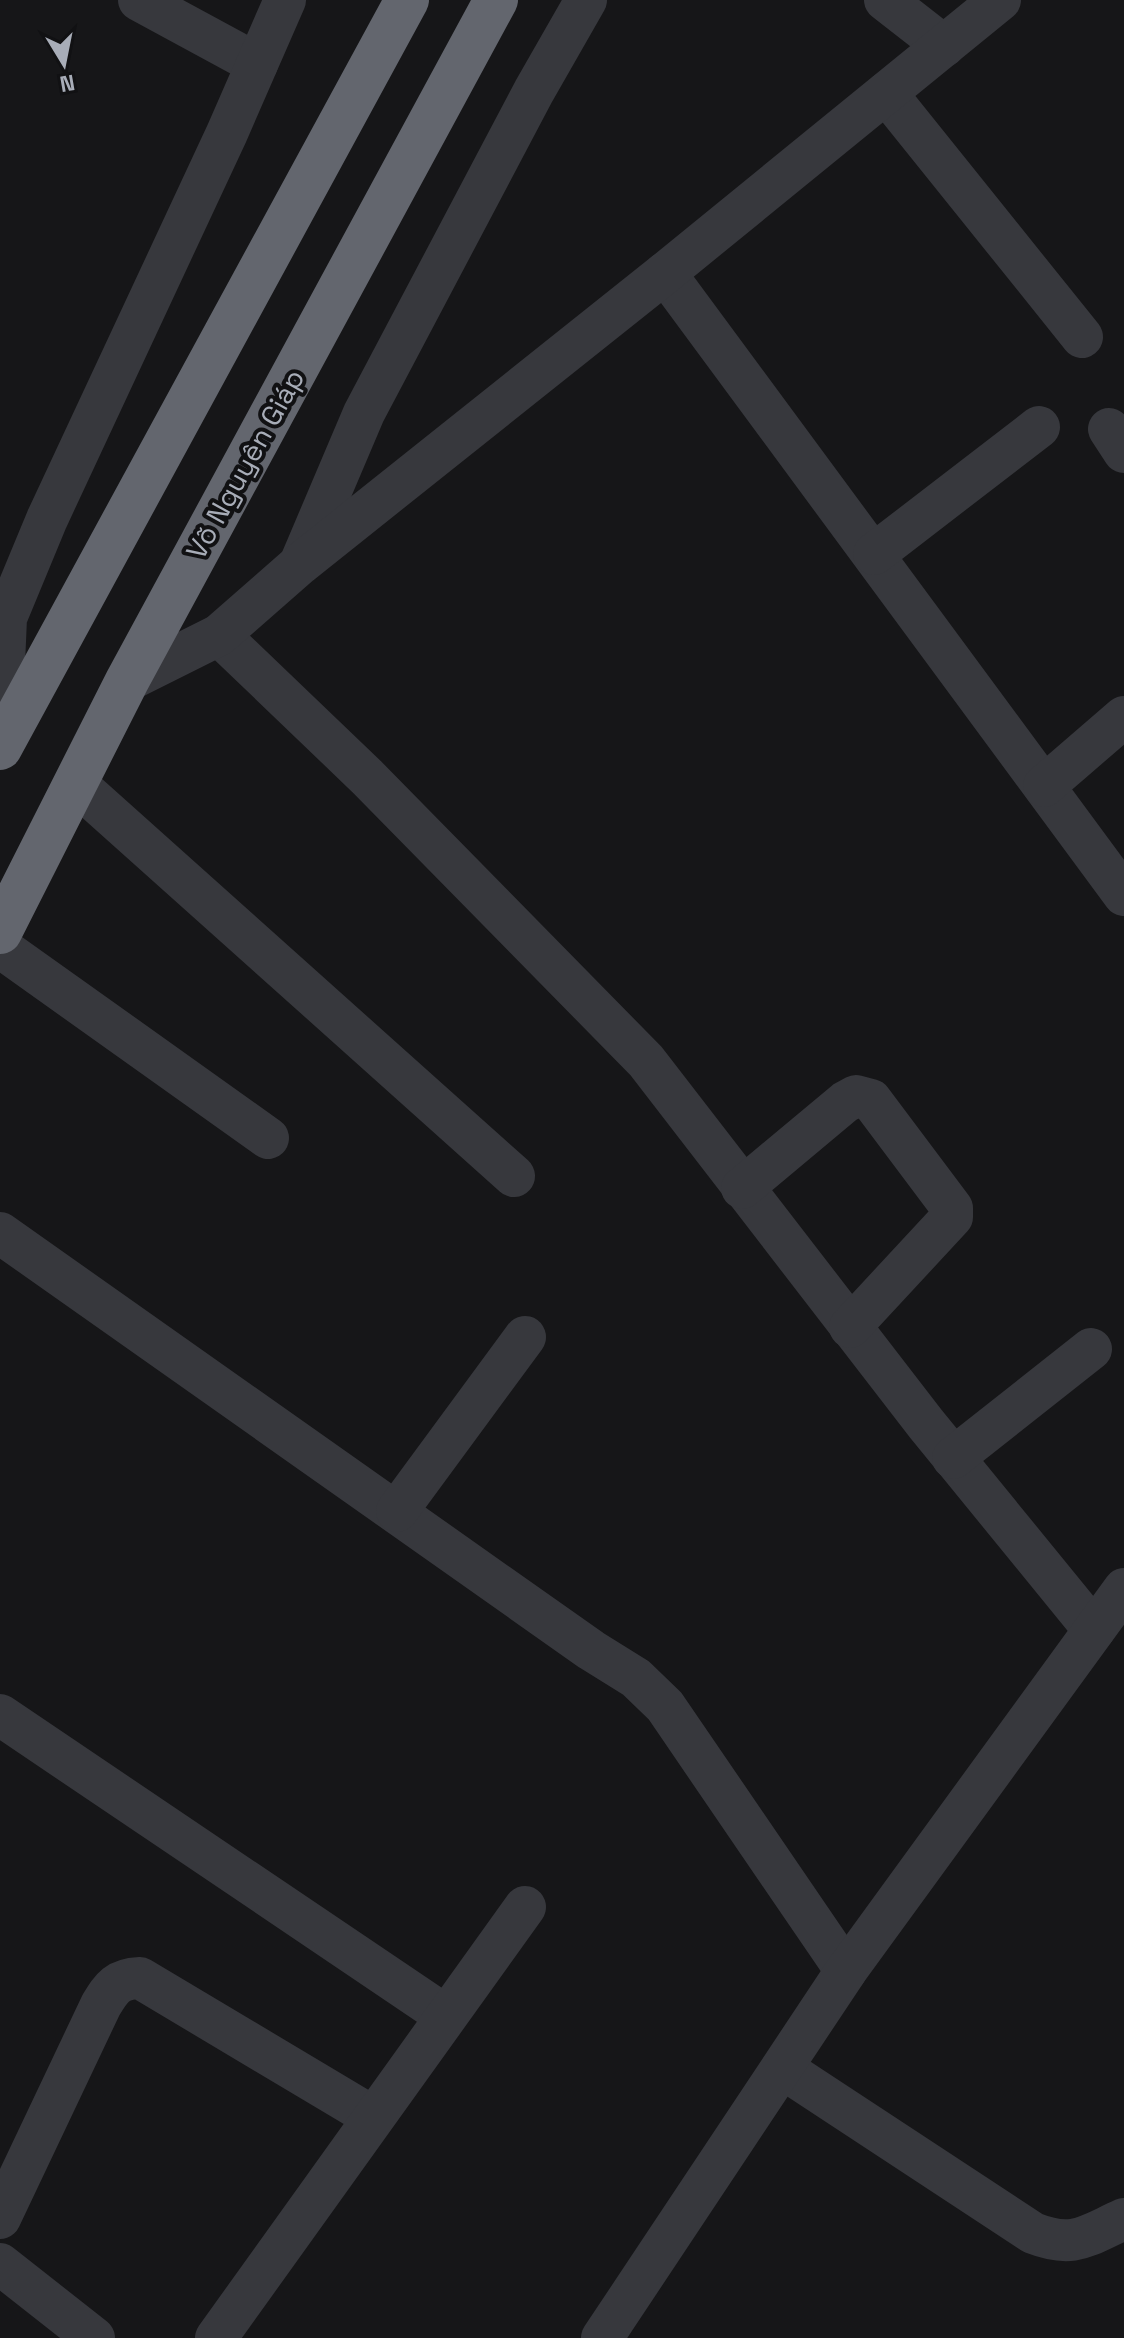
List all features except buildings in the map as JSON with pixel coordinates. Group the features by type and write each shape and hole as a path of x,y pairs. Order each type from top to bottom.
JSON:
{"highway":[{"path":"1,746 407,0"},
{"name":"Võ Nguyên Giáp","path":"0,932 127,681 496,0"}],"street":[{"path":"139,0 257,64"},
{"path":"1,746 13,695 4,664 3,614 285,0"},
{"path":"300,564 364,413 586,0"},
{"path":"885,0 944,46"},
{"path":"127,681 219,635 300,564 665,273 1000,0"},
{"path":"886,93 1082,337"},
{"path":"665,273 1124,895"},
{"path":"874,554 1039,427"},
{"path":"219,635 367,777 646,1061 953,1458 1094,1630"},
{"path":"1044,786 1124,717"},
{"path":"75,783 514,1176"},
{"path":"0,947 268,1138"},
{"path":"742,1188 845,1102 856,1096 871,1100 952,1208 952,1217 850,1327"},
{"path":"0,1233 591,1650 636,1678 665,1706 846,1971"},
{"path":"397,1511 525,1337"},
{"path":"953,1458 1091,1349"},
{"path":"602,2338 846,1971 1124,1589"},
{"path":"0,1715 446,2016"},
{"path":"216,2338 525,1907"},
{"path":"0,2218 101,2005 113,1984 127,1979 140,1978 373,2117"},
{"path":"782,2068 1033,2233 1055,2242 1072,2242 1124,2219"},
{"path":"0,2264 94,2338"}]}
